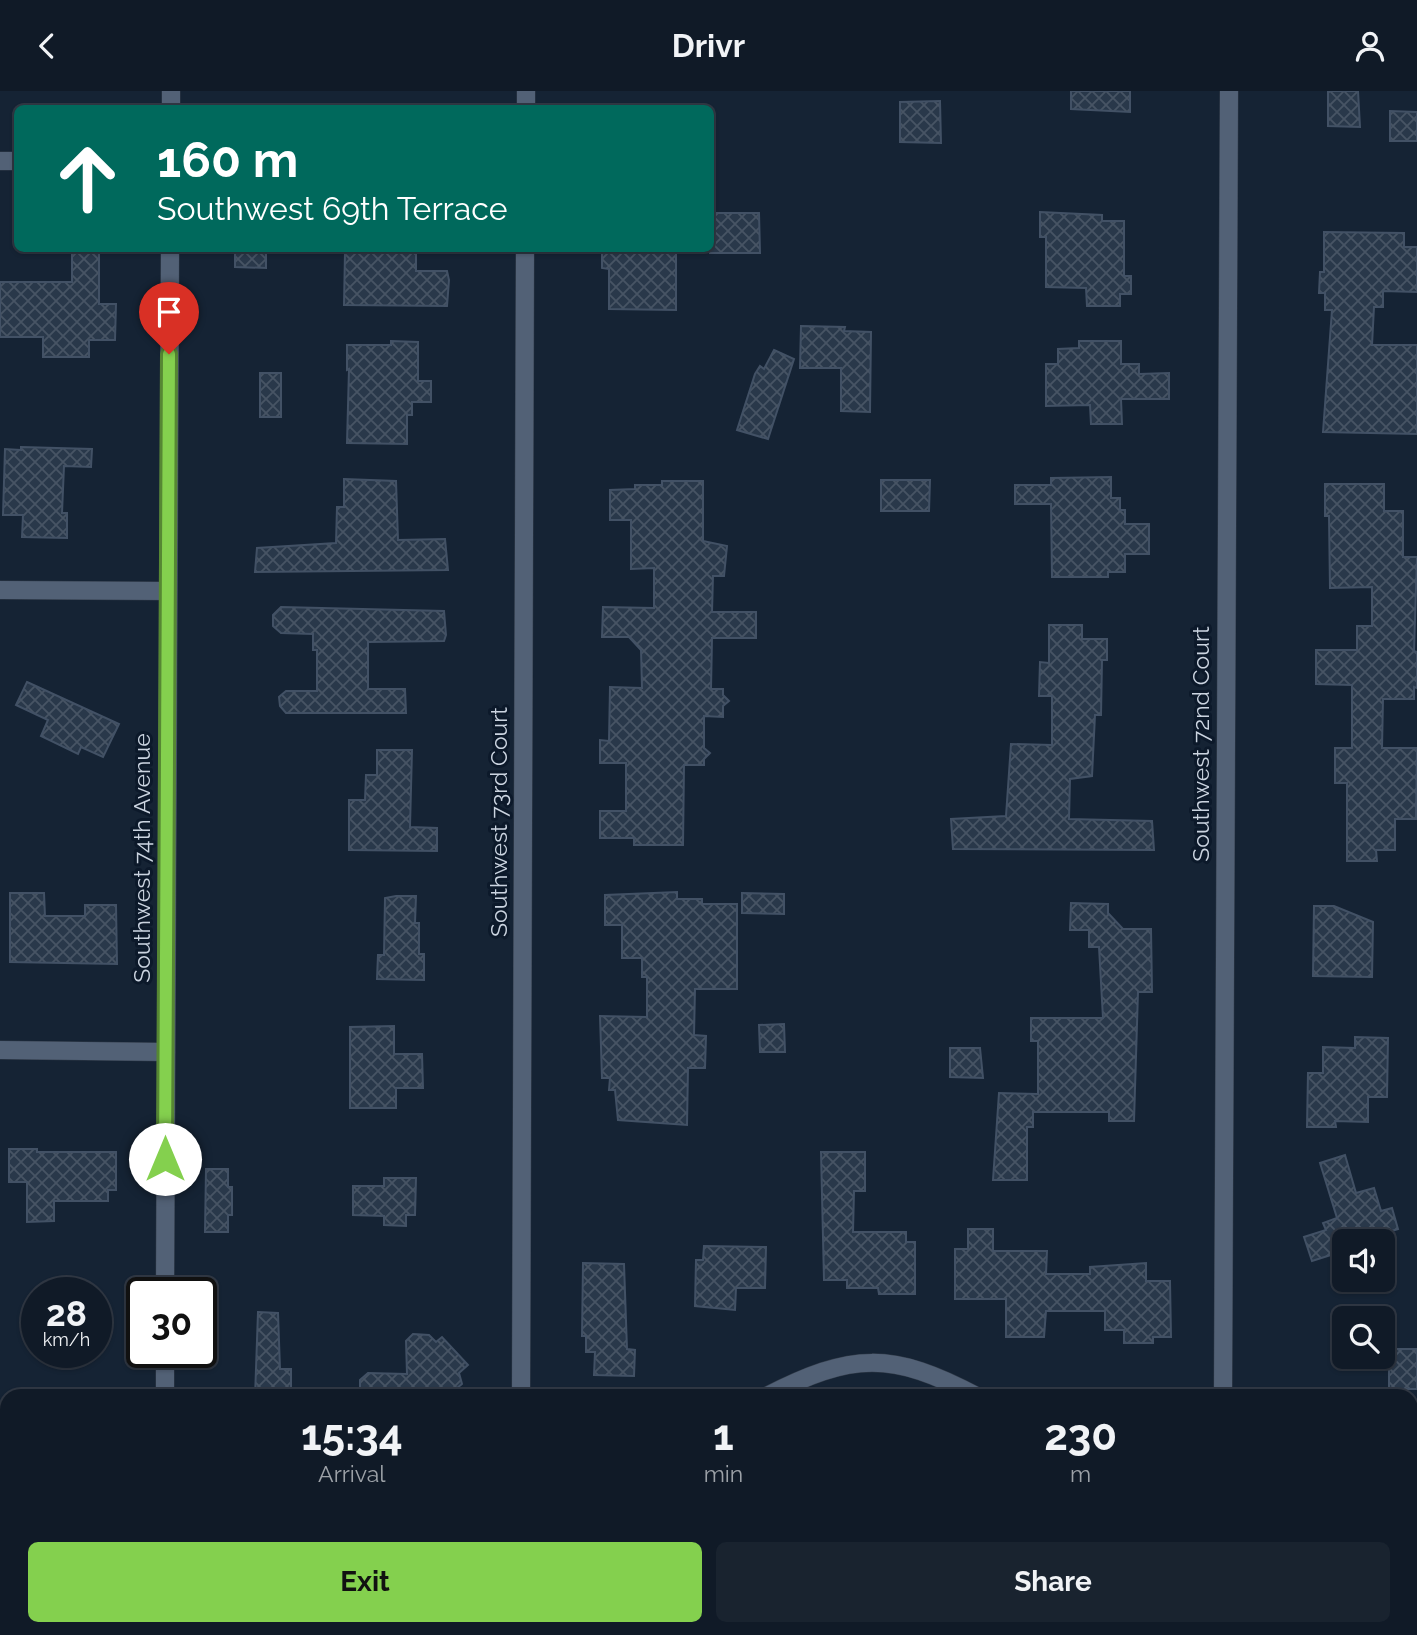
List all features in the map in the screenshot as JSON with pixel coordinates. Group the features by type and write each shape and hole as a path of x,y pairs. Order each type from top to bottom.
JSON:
{"street":[{"name":"Southwest 72nd Court","path":"1223,1389 1229,91"},
{"name":"Southwest 74th Avenue","path":"165,1277 170,252"},
{"name":"Southwest 73rd Court","path":"521,1389 525,252"},
{"path":"0,590 168,591"},
{"path":"0,1050 166,1052"},
{"path":"783,1389 831,1368 864,1362 914,1367 961,1389"},
{"path":"165,1368 165,1389"}],"building":[{"path":"1071,91 1130,91 1130,112 1071,109"},
{"path":"1328,91 1358,91 1360,127 1328,126"},
{"path":"940,101 941,143 900,142 900,102"},
{"path":"1390,111 1417,112 1417,141 1390,141"},
{"path":"1040,212 1102,215 1102,221 1124,221 1124,276 1131,276 1131,294 1120,294 1120,306 1087,306 1086,288 1046,287 1046,237 1040,237"},
{"path":"714,213 759,213 760,253 710,253 714,252"},
{"path":"1324,232 1404,233 1404,247 1417,247 1417,292 1383,291 1383,307 1374,307 1372,345 1417,345 1417,434 1323,432 1332,310 1325,310 1325,293 1319,293 1320,272 1324,272"},
{"path":"72,252 99,252 99,304 116,304 115,340 89,340 89,357 43,357 43,337 0,337 0,282 72,282"},
{"path":"235,252 266,252 266,268 235,267"},
{"path":"345,252 416,252 416,271 447,271 447,306 344,305"},
{"path":"602,252 676,252 676,310 609,309 609,269 602,268"},
{"path":"801,326 845,327 844,331 871,332 870,412 841,411 841,368 800,368"},
{"path":"391,341 418,342 418,381 431,381 431,402 412,402 412,415 407,415 407,444 347,443 347,345 391,345"},
{"path":"1079,341 1121,341 1121,364 1139,364 1139,374 1169,373 1169,399 1121,399 1122,424 1091,424 1090,405 1046,406 1046,364 1058,364 1058,349 1079,348"},
{"path":"774,350 794,359 768,439 737,430 755,374 760,366 764,369"},
{"path":"260,373 281,373 281,417 260,417"},
{"path":"21,447 92,449 91,467 64,466 62,513 67,513 67,538 22,537 23,515 3,515 5,449 21,450"},
{"path":"1111,477 1111,498 1120,498 1120,510 1125,510 1125,524 1149,524 1149,554 1125,554 1125,572 1108,572 1108,577 1052,577 1051,504 1015,504 1015,485 1051,485 1051,478"},
{"path":"344,479 396,481 398,540 445,539 448,570 255,572 257,548 336,543 337,507 344,507"},
{"path":"881,480 930,480 929,511 881,511"},
{"path":"662,481 703,481 703,541 727,546 724,576 713,576 712,612 756,612 756,638 712,638 711,689 723,689 723,695 729,701 723,706 723,717 704,716 704,748 710,753 704,759 704,765 684,765 683,845 634,845 634,838 600,838 600,811 626,811 626,763 600,763 600,740 609,741 610,687 642,688 641,650 629,637 602,637 603,607 654,608 654,568 631,569 631,520 610,520 610,490 635,489 635,485 662,485"},
{"path":"1325,484 1384,484 1384,511 1403,511 1403,557 1417,557 1414,651 1417,652 1417,688 1414,687 1414,699 1383,699 1382,748 1417,748 1416,819 1395,819 1395,850 1376,850 1377,861 1347,861 1347,783 1335,783 1335,748 1352,748 1352,685 1316,684 1316,650 1357,650 1357,626 1372,626 1372,587 1330,588 1329,516 1325,516"},
{"path":"281,607 444,611 446,635 444,641 368,642 368,689 405,689 406,713 286,713 280,706 279,697 286,691 317,691 317,650 313,650 313,634 281,633 273,626 273,615"},
{"path":"1049,625 1082,625 1082,639 1107,639 1107,660 1102,660 1101,715 1095,715 1092,776 1070,779 1069,819 1152,821 1154,850 953,849 951,819 1006,816 1011,744 1052,745 1052,696 1039,696 1040,662 1049,663"},
{"path":"27,682 119,724 103,757 81,747 78,754 41,736 48,720 16,705"},
{"path":"377,750 412,750 410,827 437,828 437,851 349,850 349,800 365,800 366,775 377,775"},
{"path":"677,892 677,899 702,899 702,904 737,904 737,989 695,989 694,1035 706,1036 705,1068 688,1068 687,1125 618,1120 615,1090 609,1090 610,1078 602,1078 600,1016 647,1017 647,977 642,977 642,958 622,958 622,925 605,925 605,895"},
{"path":"10,893 44,893 45,916 85,916 85,905 116,905 117,964 10,962"},
{"path":"742,893 784,894 784,914 742,913"},
{"path":"416,896 415,923 419,923 419,954 424,954 424,980 377,979 378,955 384,955 385,898"},
{"path":"1071,903 1108,904 1108,913 1123,929 1151,929 1152,992 1138,992 1134,1121 1109,1121 1109,1112 1033,1112 1033,1127 1027,1127 1027,1180 993,1180 999,1093 1038,1094 1038,1041 1031,1041 1031,1018 1103,1018 1099,947 1089,947 1089,930 1070,930"},
{"path":"1314,906 1334,906 1373,922 1372,977 1313,976"},
{"path":"784,1024 785,1052 760,1052 759,1025"},
{"path":"394,1026 394,1054 422,1054 423,1088 396,1088 396,1108 350,1108 350,1027"},
{"path":"1355,1037 1388,1038 1387,1097 1368,1097 1368,1122 1335,1121 1336,1127 1307,1127 1308,1073 1323,1073 1323,1047 1355,1048"},
{"path":"950,1048 980,1048 983,1078 950,1077"},
{"path":"9,1149 37,1149 37,1152 116,1152 116,1190 108,1190 108,1201 54,1201 54,1221 27,1222 27,1182 9,1182"},
{"path":"821,1152 865,1152 865,1191 854,1191 853,1232 906,1232 906,1242 915,1242 915,1294 879,1294 878,1288 847,1288 847,1280 824,1280"},
{"path":"1345,1155 1356,1193 1374,1188 1381,1211 1392,1208 1398,1229 1332,1229 1332,1255 1312,1261 1304,1237 1326,1230 1323,1223 1337,1218 1320,1163"},
{"path":"206,1169 228,1169 228,1187 232,1187 232,1215 228,1215 228,1232 205,1232"},
{"path":"384,1178 416,1178 415,1215 406,1215 406,1226 384,1225 384,1216 353,1215 353,1186 384,1186"},
{"path":"968,1229 993,1229 993,1251 1047,1251 1046,1274 1090,1274 1090,1267 1146,1263 1146,1281 1170,1281 1171,1337 1153,1337 1153,1343 1124,1343 1124,1330 1105,1330 1105,1311 1046,1311 1044,1337 1006,1337 1006,1299 955,1299 955,1249 968,1249"},
{"path":"704,1246 766,1247 765,1288 736,1288 735,1310 695,1306 696,1260 703,1260"},
{"path":"583,1263 624,1264 627,1349 635,1350 634,1376 594,1375 595,1352 586,1352 586,1336 582,1336"},
{"path":"258,1312 278,1313 280,1369 291,1369 291,1389 255,1389"},
{"path":"413,1334 429,1335 436,1342 442,1337 468,1365 459,1373 462,1384 456,1389 360,1389 360,1380 368,1373 407,1374 406,1341"},
{"path":"1395,1349 1417,1349 1417,1389 1389,1389 1389,1369 1395,1369"}],"route":[{"path":"165,1159 169,354"}]}
